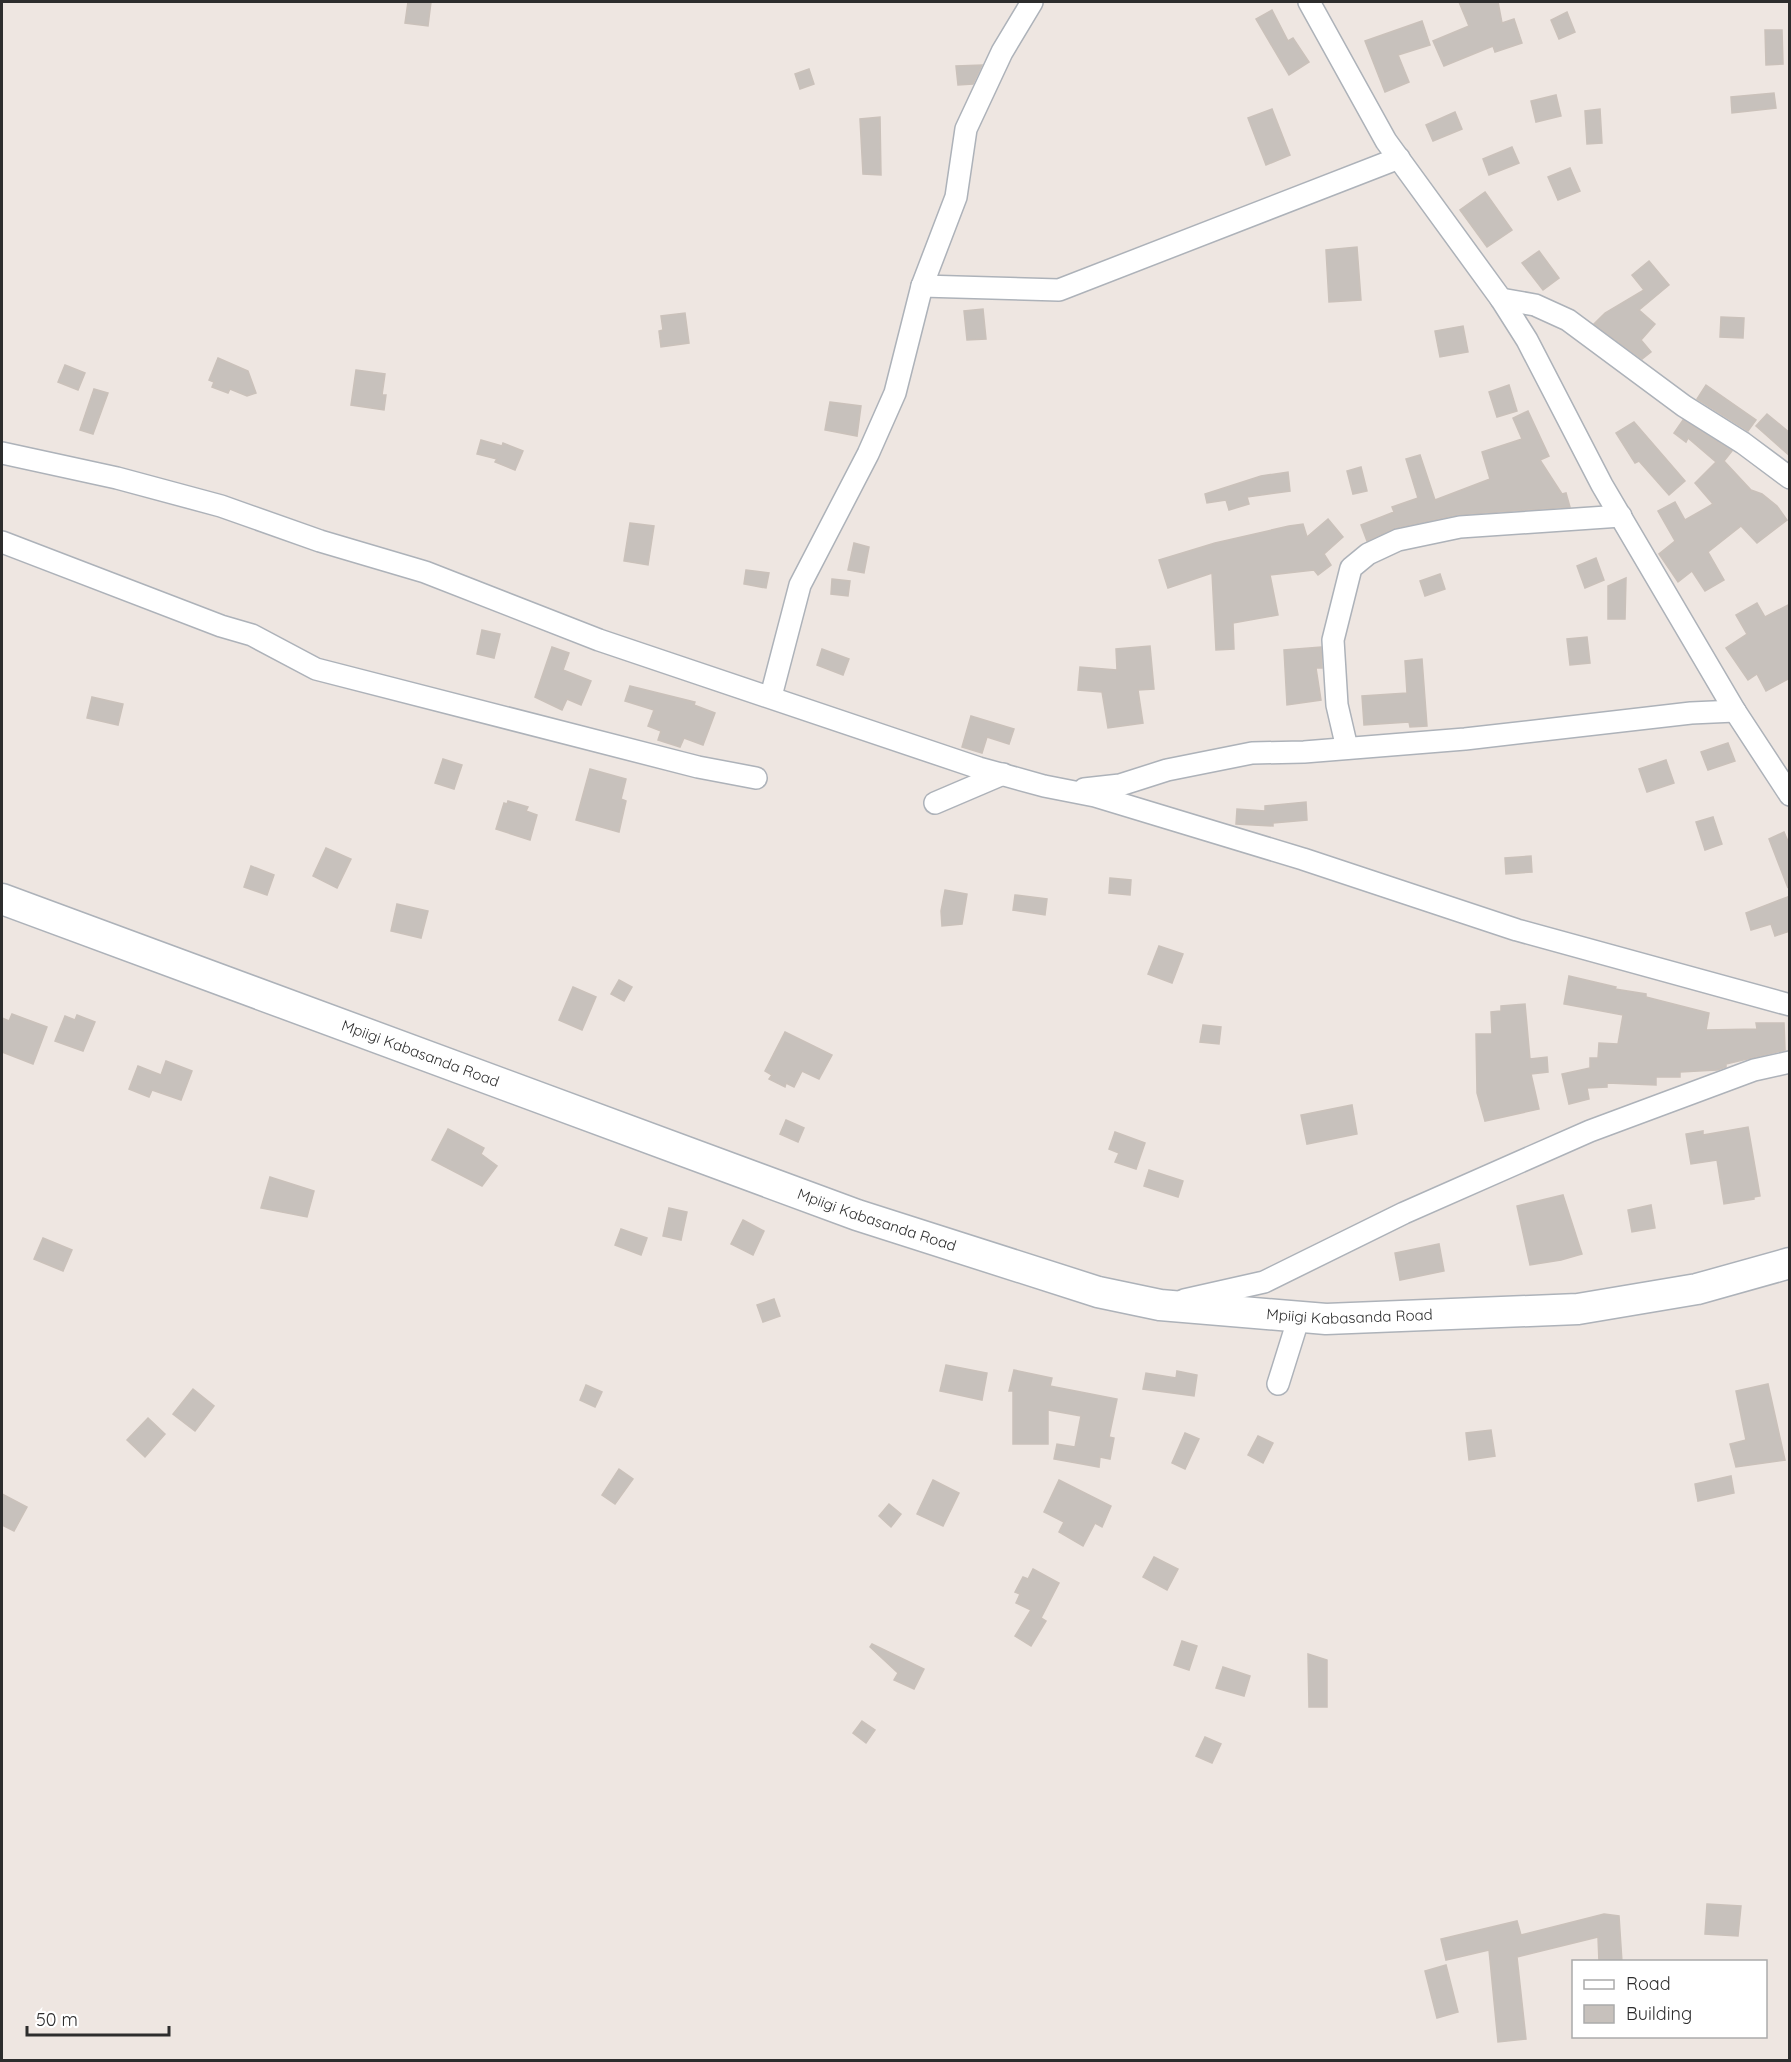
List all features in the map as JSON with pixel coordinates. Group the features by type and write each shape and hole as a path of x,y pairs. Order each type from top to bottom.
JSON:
{"main road":[{"name":"Mpiigi Kabasanda Road","path":"2,899 666,1142 857,1215 1098,1292 1160,1305 1326,1320 1578,1309 1697,1289 1790,1263"}],"street":[{"path":"771,696 800,585 868,454 895,393 922,286 956,196 961,145 975,104 1032,2"},
{"path":"1309,2 1386,141 1501,299 1538,360 1621,516 1735,711 1790,795"},
{"path":"922,286 1059,290 1399,158"},
{"path":"1501,299 1535,305 1568,320 1684,406 1743,443 1790,478"},
{"path":"2,453 117,478 221,506 320,541 425,572 599,640 1003,774 1044,786 1075,790 1303,859 1517,930 1790,1005"},
{"path":"1347,748 1337,705 1333,640 1351,568 1368,554 1398,540 1460,526 1621,516"},
{"path":"2,542 221,626 252,635 316,669 686,764 756,778"},
{"path":"1075,790 1120,785 1167,770 1252,753 1465,740 1691,713 1735,711"},
{"path":"935,803 1003,774"},
{"path":"1160,1305 1264,1282 1404,1213 1590,1131 1754,1070 1790,1062"},
{"path":"1278,1384 1299,1317"}],"building":[{"path":"408,2 431,2 428,26 405,23"},
{"path":"1459,2 1498,2 1502,23 1514,19 1522,43 1495,52 1493,46 1444,66 1433,41 1469,26"},
{"path":"1272,10 1288,41 1293,38 1309,62 1289,75 1256,19"},
{"path":"1567,12 1575,32 1559,39 1551,20"},
{"path":"1422,21 1430,45 1398,55 1409,82 1385,92 1365,41"},
{"path":"1765,30 1782,30 1783,64 1766,65"},
{"path":"982,65 973,84 958,85 956,66"},
{"path":"809,69 814,84 800,89 795,74"},
{"path":"1774,93 1776,108 1732,113 1731,97"},
{"path":"1556,95 1561,116 1536,122 1531,101"},
{"path":"1272,109 1290,155 1266,165 1248,118"},
{"path":"1600,109 1602,143 1587,144 1585,111"},
{"path":"1455,112 1462,129 1433,141 1426,125"},
{"path":"880,117 881,175 863,174 860,119"},
{"path":"1512,147 1519,163 1489,175 1483,159"},
{"path":"1570,168 1580,191 1558,200 1548,177"},
{"path":"1485,192 1512,230 1487,247 1460,210"},
{"path":"1357,247 1361,300 1329,302 1326,250"},
{"path":"1539,251 1559,278 1543,290 1522,263"},
{"path":"1649,261 1669,285 1639,310 1655,324 1641,340 1651,352 1642,359 1594,324 1605,313 1644,290 1632,275"},
{"path":"983,309 986,339 967,340 964,311"},
{"path":"685,313 689,343 661,347 659,331 663,330 661,316"},
{"path":"1721,317 1744,318 1743,338 1720,337"},
{"path":"1463,326 1468,352 1440,357 1435,331"},
{"path":"218,358 248,371 256,393 247,396 230,389 228,393 212,387 214,382 209,380"},
{"path":"65,365 85,373 78,390 58,382"},
{"path":"356,370 385,374 382,395 386,395 384,410 351,405"},
{"path":"1509,385 1517,411 1497,417 1489,392"},
{"path":"1706,385 1756,420 1748,431 1697,399"},
{"path":"94,389 108,393 93,434 80,430"},
{"path":"830,402 861,406 857,436 825,430"},
{"path":"1528,411 1549,456 1540,460 1562,494 1566,493 1570,507 1457,515 1395,528 1367,541 1361,525 1394,512 1392,507 1418,498 1406,459 1420,455 1435,500 1490,479 1482,452 1522,439 1513,418"},
{"path":"1767,414 1790,433 1790,456 1756,426"},
{"path":"1683,420 1732,451 1724,461 1751,490 1762,494 1777,506 1787,520 1757,543 1741,526 1708,552 1724,580 1705,591 1692,571 1678,582 1659,554 1675,541 1658,511 1675,502 1685,520 1713,504 1695,483 1716,462 1688,438 1686,442 1674,433"},
{"path":"1634,422 1685,481 1669,495 1639,461 1635,463 1616,433"},
{"path":"481,440 502,446 503,443 523,451 515,470 495,462 497,459 477,454"},
{"path":"1361,467 1367,491 1353,494 1347,471"},
{"path":"1288,472 1290,491 1247,497 1249,504 1229,510 1226,500 1207,503 1205,494 1261,476"},
{"path":"1328,519 1343,537 1324,554 1331,565 1318,575 1314,570 1270,575 1278,615 1233,623 1234,649 1216,650 1212,573 1168,588 1159,560 1215,543 1289,526 1303,524 1307,537"},
{"path":"630,523 654,526 648,565 624,561"},
{"path":"854,543 869,547 864,573 848,570"},
{"path":"1596,558 1604,580 1585,588 1577,566"},
{"path":"746,570 769,573 766,588 744,584"},
{"path":"1440,574 1445,589 1425,596 1420,581"},
{"path":"1626,578 1625,619 1608,619 1608,586"},
{"path":"832,579 850,581 848,596 831,594"},
{"path":"1757,603 1765,617 1790,604 1790,678 1766,691 1757,674 1748,680 1726,648 1747,634 1736,615"},
{"path":"482,630 500,634 494,658 477,654"},
{"path":"1587,637 1590,663 1570,665 1567,639"},
{"path":"1150,646 1154,689 1138,690 1143,723 1108,728 1102,692 1078,690 1080,667 1117,670 1116,649"},
{"path":"552,647 569,653 563,670 591,681 581,705 567,699 562,710 535,697"},
{"path":"1321,647 1322,668 1316,668 1321,700 1287,705 1284,650"},
{"path":"822,649 849,659 843,675 817,665"},
{"path":"1422,659 1427,726 1410,727 1409,722 1364,725 1362,696 1407,693 1405,661"},
{"path":"630,686 695,702 694,705 715,713 703,745 684,738 680,747 658,740 661,731 648,726 654,710 625,701"},
{"path":"92,697 123,704 118,725 87,718"},
{"path":"971,716 1014,729 1009,744 987,737 982,753 962,747"},
{"path":"1728,743 1735,761 1708,770 1701,752"},
{"path":"443,759 462,765 454,789 435,783"},
{"path":"1666,760 1674,783 1647,792 1639,769"},
{"path":"590,769 626,779 621,799 626,801 619,832 576,820"},
{"path":"508,801 528,807 526,811 537,815 530,840 496,829 504,803 507,804"},
{"path":"1306,802 1307,820 1273,823 1273,826 1236,824 1237,809 1265,811 1265,806"},
{"path":"1713,817 1722,844 1705,850 1696,822"},
{"path":"1784,832 1790,846 1788,888 1769,839"},
{"path":"326,848 351,859 337,888 313,876"},
{"path":"1531,856 1532,872 1506,874 1505,858"},
{"path":"251,866 274,875 267,895 244,887"},
{"path":"1110,878 1131,880 1130,895 1109,893"},
{"path":"945,890 967,894 962,924 942,926 941,911"},
{"path":"1015,895 1047,899 1045,915 1013,910"},
{"path":"1790,896 1790,931 1775,936 1771,924 1751,930 1746,913"},
{"path":"397,904 428,911 421,938 391,931"},
{"path":"1159,946 1183,954 1172,983 1148,974"},
{"path":"1569,976 1616,987 1615,989 1646,994 1646,997 1709,1013 1706,1030 1757,1029 1756,1023 1784,1023 1785,1050 1726,1064 1726,1067 1717,1070 1680,1072 1680,1077 1656,1077 1656,1085 1607,1083 1607,1087 1587,1088 1589,1099 1569,1104 1562,1074 1590,1068 1590,1058 1598,1058 1599,1043 1618,1044 1623,1015 1564,1004"},
{"path":"619,980 632,987 624,1001 611,994"},
{"path":"573,987 596,997 582,1030 559,1020"},
{"path":"1525,1004 1530,1059 1547,1057 1548,1072 1531,1074 1539,1109 1485,1121 1477,1093 1476,1034 1492,1034 1491,1012 1501,1011 1501,1006"},
{"path":"12,1014 47,1027 33,1064 2,1052 2,1018 9,1021"},
{"path":"77,1015 95,1022 83,1051 55,1041 65,1016 75,1020"},
{"path":"1203,1025 1221,1027 1219,1044 1200,1042"},
{"path":"785,1032 832,1055 819,1079 802,1071 794,1087 786,1083 785,1087 769,1079 772,1075 765,1071"},
{"path":"166,1061 192,1071 181,1100 152,1090 149,1097 129,1089 138,1066 161,1075"},
{"path":"1352,1105 1357,1134 1307,1144 1301,1115"},
{"path":"786,1120 804,1128 798,1142 780,1134"},
{"path":"1748,1127 1760,1196 1724,1204 1717,1160 1691,1164 1686,1134 1703,1131 1703,1135"},
{"path":"448,1129 484,1148 481,1154 497,1166 482,1186 432,1160"},
{"path":"1115,1132 1145,1143 1136,1169 1115,1162 1119,1153 1109,1149"},
{"path":"1149,1170 1183,1181 1178,1197 1144,1186"},
{"path":"270,1177 314,1191 307,1217 261,1208"},
{"path":"1563,1195 1582,1254 1530,1265 1517,1206"},
{"path":"1651,1205 1655,1228 1632,1232 1628,1210"},
{"path":"669,1208 687,1212 681,1240 663,1236"},
{"path":"743,1220 764,1231 753,1255 731,1244"},
{"path":"621,1229 647,1238 641,1255 615,1245"},
{"path":"43,1238 72,1250 63,1271 34,1259"},
{"path":"1439,1244 1444,1271 1400,1280 1395,1253"},
{"path":"774,1299 780,1316 763,1322 757,1305"},
{"path":"946,1365 987,1373 982,1400 940,1391"},
{"path":"1014,1370 1052,1378 1050,1386 1117,1399 1109,1437 1114,1438 1110,1459 1100,1457 1099,1467 1054,1459 1057,1444 1075,1447 1081,1416 1048,1410 1048,1444 1013,1444 1013,1391 1009,1391"},
{"path":"1177,1371 1197,1375 1194,1396 1143,1389 1146,1373 1176,1378"},
{"path":"1768,1384 1785,1460 1736,1467 1730,1444 1746,1440 1736,1391"},
{"path":"586,1385 602,1392 595,1407 580,1400"},
{"path":"193,1389 214,1406 195,1431 173,1414"},
{"path":"148,1418 165,1434 145,1457 127,1440"},
{"path":"1491,1430 1495,1456 1469,1460 1466,1433"},
{"path":"1185,1433 1199,1439 1185,1469 1172,1463"},
{"path":"1258,1436 1273,1443 1263,1463 1248,1455"},
{"path":"619,1469 633,1479 615,1504 602,1495"},
{"path":"1731,1476 1734,1493 1698,1501 1695,1484"},
{"path":"933,1480 959,1493 943,1526 917,1514"},
{"path":"1059,1480 1111,1506 1102,1527 1095,1523 1083,1546 1059,1532 1064,1522 1044,1512"},
{"path":"2,1494 27,1507 14,1531 2,1525"},
{"path":"889,1504 901,1514 891,1527 879,1516"},
{"path":"1154,1557 1178,1569 1167,1590 1143,1577"},
{"path":"1033,1569 1059,1583 1041,1618 1046,1621 1031,1646 1015,1636 1031,1610 1016,1603 1020,1594 1015,1592 1023,1577 1028,1579"},
{"path":"1182,1641 1197,1646 1189,1670 1174,1665"},
{"path":"872,1644 924,1669 914,1689 894,1680 898,1673 870,1647"},
{"path":"1308,1654 1327,1660 1327,1707 1309,1707"},
{"path":"1223,1667 1250,1676 1244,1696 1216,1688"},
{"path":"862,1721 875,1730 866,1743 853,1733"},
{"path":"1205,1737 1221,1744 1212,1763 1196,1756"},
{"path":"1707,1904 1741,1906 1738,1936 1705,1934"},
{"path":"1604,1914 1619,1916 1622,1960 1599,1960 1598,1937 1517,1957 1526,2039 1498,2042 1489,1950 1446,1960 1441,1939 1517,1921 1521,1935"},
{"path":"1446,1965 1458,2012 1437,2018 1425,1971"}]}
